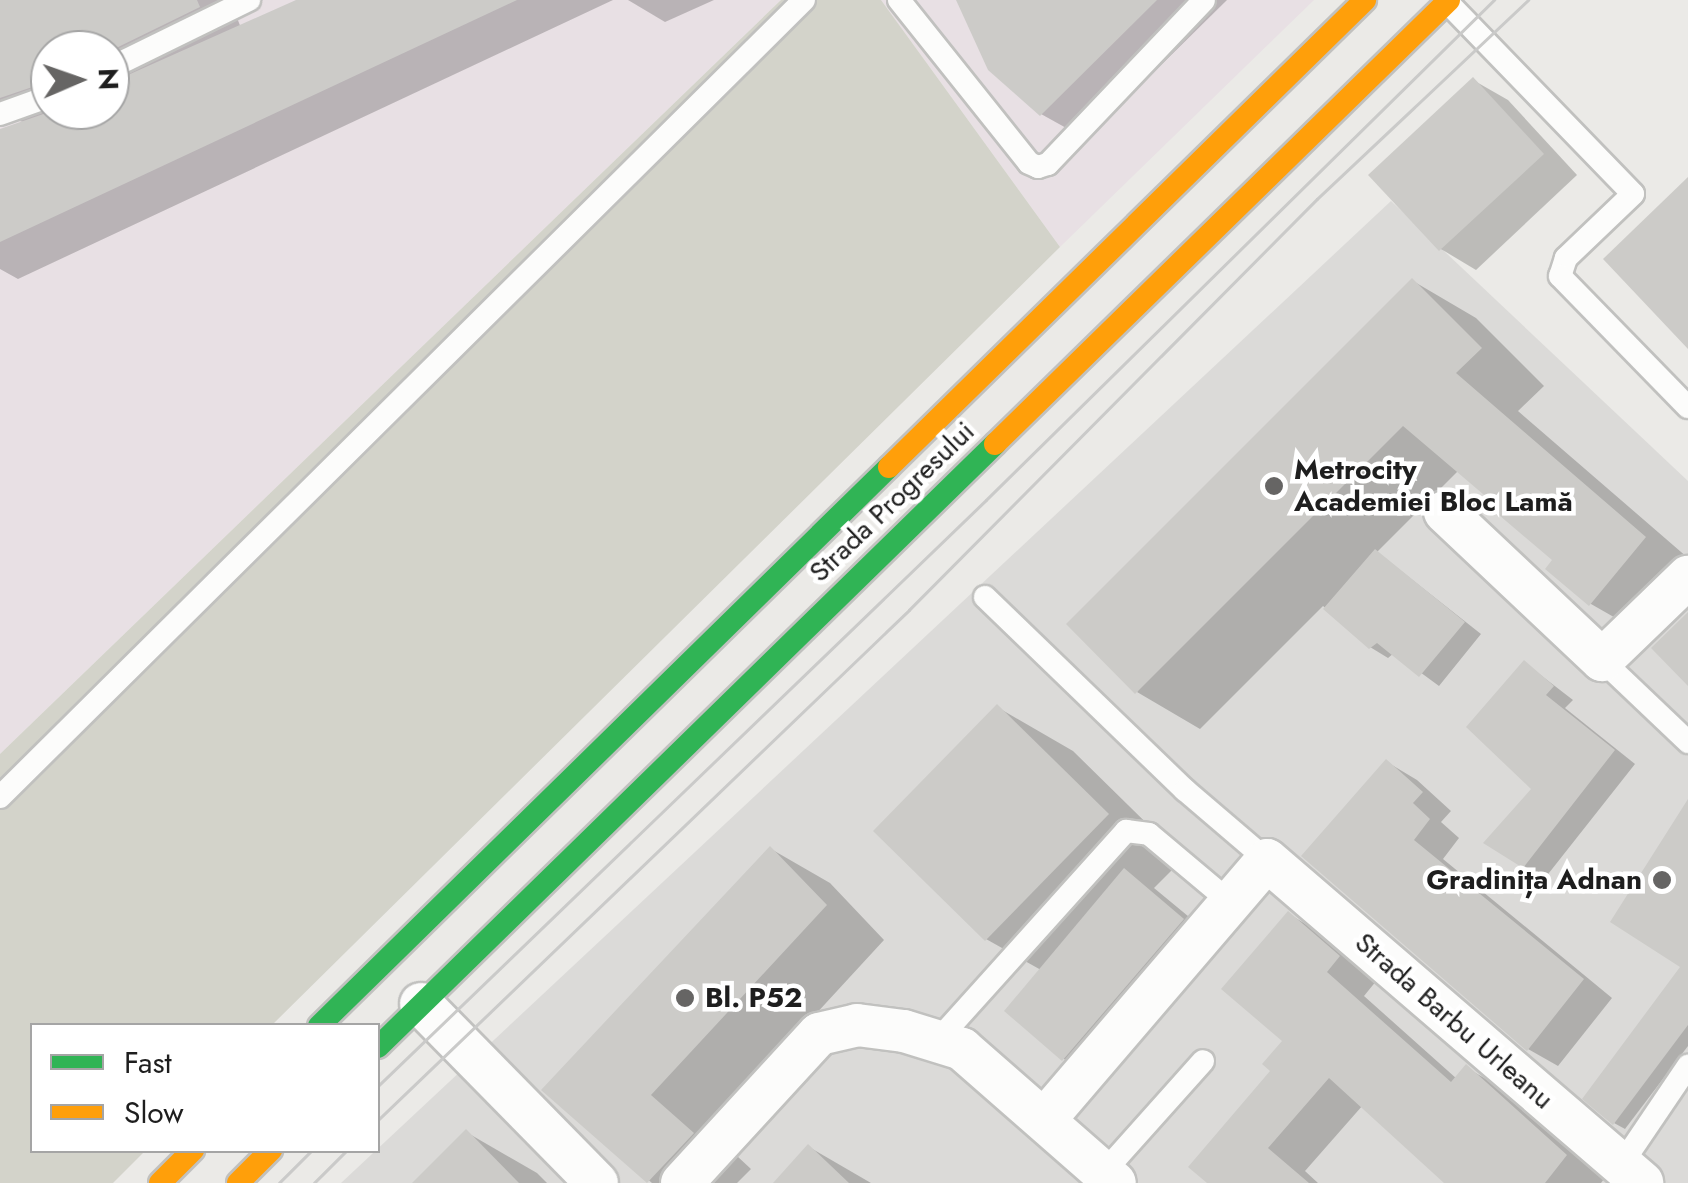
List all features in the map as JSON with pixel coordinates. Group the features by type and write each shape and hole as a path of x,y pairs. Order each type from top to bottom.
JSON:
{"main road":[{"name":"Strada Progresului","path":"380,1042 402,984 1365,0"},
{"name":"Strada Progresului","path":"325,1023 402,984 1448,1"},
{"path":"160,1183 190,1153"},
{"path":"238,1183 269,1153"}],"street":[{"path":"1445,512 1602,660 1688,577"},
{"path":"1045,1119 1267,860"},
{"name":"Strada Barbu Urleanu","path":"1267,860 1631,1174"},
{"path":"402,984 597,1183"},
{"path":"682,1183 819,1034 856,1025 962,1049 1109,1178"}],"lane":[{"path":"130,58 248,0"},
{"path":"0,797 804,0"},
{"path":"899,0 1028,164 1038,166 1048,164 1204,0"},
{"path":"1448,1 1634,194 1566,258 1560,276 1688,406"},
{"path":"0,114 30,103"},
{"path":"985,597 1185,790 1267,860"},
{"path":"1602,660 1688,742"},
{"path":"937,1041 1126,830 1149,834 1230,902"},
{"path":"1109,1178 1203,1061"},
{"path":"1631,1174 1688,1066"}],"shaded area":[{"path":"0,0 781,0 0,754"},
{"path":"781,0 881,0 1060,247 274,1023 30,1023 30,1153 143,1153 113,1183 0,1183 0,754"},
{"path":"881,0 1314,0 1060,247"},
{"path":"1391,201 1688,481 1688,1183 341,1183 373,1153 380,1153 380,1147"}],"building":[{"path":"0,0 197,0 200,7 130,41 130,30 30,30 30,88 0,98"},
{"path":"296,0 517,0 0,242 0,129 30,119 30,130 130,130 130,74"},
{"path":"956,0 1157,0 1040,116 988,70"},
{"path":"1473,77 1544,154 1439,251 1368,175"},
{"path":"1688,177 1688,349 1603,259"},
{"name":"Metrocity Academiei Bloc Lamă","path":"1412,278 1482,348 1456,373 1646,537 1589,606 1545,569 1552,560 1486,504 1490,500 1403,426 1135,694 1066,624"},
{"path":"1375,549 1465,622 1419,677 1377,643 1369,649 1323,609"},
{"path":"1688,612 1688,686 1651,648"},
{"path":"1524,660 1554,686 1546,695 1615,750 1523,868 1483,843 1531,789 1466,727"},
{"path":"997,704 1109,814 985,941 873,831"},
{"path":"1386,759 1423,792 1413,803 1430,819 1414,840 1584,979 1527,1051 1301,856"},
{"path":"1688,799 1688,1025 1613,1125 1582,1099 1680,967 1610,922"},
{"name":"Bl. P52","path":"770,846 827,905 651,1095 694,1133 647,1183 541,1090"},
{"path":"1124,868 1184,919 1062,1061 1004,1011"},
{"path":"1288,911 1340,956 1327,972 1451,1082 1466,1064 1567,1155 1545,1183 1444,1183 1329,1078 1268,1148 1309,1183 1207,1183 1188,1167 1270,1071 1262,1064 1282,1041 1221,989"},
{"path":"466,1129 519,1183 412,1183"},
{"path":"808,1144 849,1183 773,1183"}],"tram line":[{"path":"380,1084 986,500 1494,0"},
{"path":"380,1118 909,610 1317,199 1528,0"},
{"path":"279,1183 309,1153"},
{"path":"314,1183 344,1153"}],"traffic: fast":[{"path":"380,1045 995,444"},
{"path":"322,1023 889,467"}],"traffic: slow":[{"path":"889,467 1365,0"},
{"path":"995,444 1449,0"},
{"path":"160,1183 190,1153"},
{"path":"238,1183 268,1153"}],"place":[{"name":"Metrocity Academiei Bloc Lamă","path":"1274,486"},
{"name":"Gradinița Adnan","path":"1662,880"},
{"name":"Bl. P52","path":"685,998"}]}
